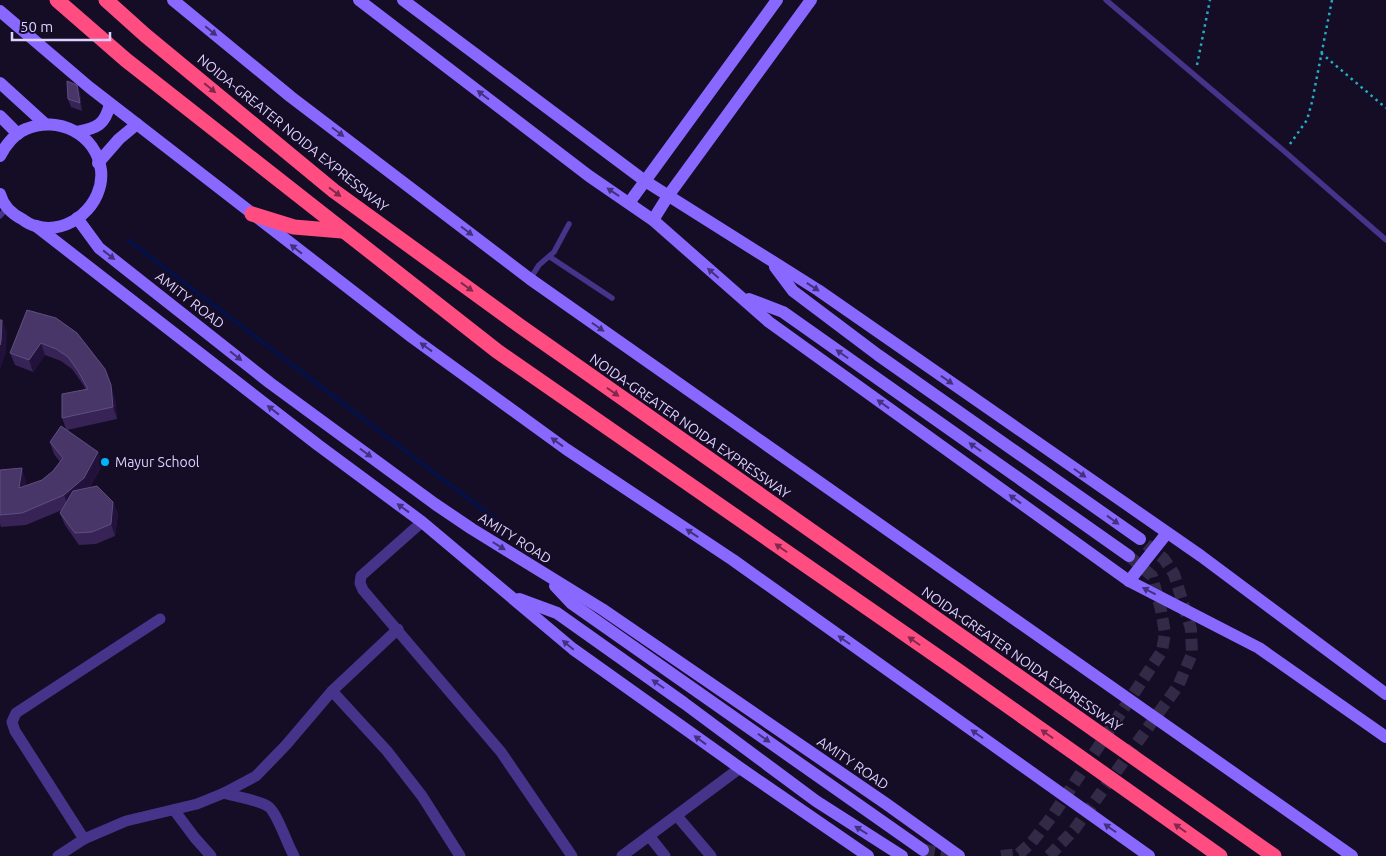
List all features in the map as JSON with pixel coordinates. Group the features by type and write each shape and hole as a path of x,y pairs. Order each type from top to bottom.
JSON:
{"highway":[{"path":"57,0 126,60 497,351 1220,856"},
{"name":"NOIDA-GREATER NOIDA EXPRESSWAY","path":"106,0 145,35 334,191 544,343 1274,856"},
{"path":"252,214 294,227 342,231"}],"street":[{"path":"173,0 291,97 530,279 1352,856"},
{"path":"359,0 589,176 653,220 769,322 1129,581 1259,648 1386,737"},
{"path":"403,0 645,180 818,290 1168,533 1386,694"},
{"path":"629,203 777,0"},
{"path":"653,220 668,196 811,0"},
{"path":"0,11 110,104 414,338 566,449 732,560 1149,856"},
{"path":"0,83 44,123"},
{"path":"77,132 92,129 106,118 110,104"},
{"path":"0,116 18,134"},
{"path":"2,149 24,129 44,123 65,126 77,132 95,152 101,171 98,192 88,210 72,222 52,228 36,226"},
{"path":"98,163 119,139 137,124"},
{"path":"0,194 4,212 36,226 318,445 422,522 573,649 868,856"},
{"name":"AMITY ROAD","path":"77,218 99,248 270,382 435,504 602,609 885,802 959,856"},
{"path":"769,259 793,291 878,355 1140,539"},
{"path":"740,296 783,312 1129,556"},
{"path":"422,522 362,576 360,583 363,590 501,752 572,856"},
{"path":"1129,581 1168,533"},
{"path":"543,573 571,603 923,850"},
{"path":"511,596 557,613 684,703 816,801 902,856"},
{"path":"84,839 15,731 12,722 16,713 160,618"},
{"path":"58,856 84,839 126,821 196,804 224,794 256,776 286,745 332,691 398,630"},
{"path":"332,691 387,751 422,796 460,856"},
{"path":"622,856 650,837 740,768"},
{"path":"224,794 261,803 269,807 294,856"},
{"path":"174,810 211,856"},
{"path":"676,816 711,856"},
{"path":"650,837 665,856"}],"lane":[{"path":"1106,0 1195,74 1386,240"},
{"path":"530,279 540,264 554,252 569,224"},
{"path":"550,257 612,298"}],"path":[{"path":"1195,74 1210,0"},
{"path":"1284,151 1307,120 1332,0"},
{"path":"1321,53 1386,108"}],"building":[{"path":"67,81 77,85 80,103 68,99"},
{"path":"27,310 56,318 77,333 105,369 111,385 113,407 62,418 62,394 88,389 68,357 56,349 41,343 29,360 10,353"},
{"path":"0,320 2,320 0,345"},
{"path":"61,426 98,452 84,478 64,495 22,513 0,515 0,470 22,468 19,488 42,480 53,471 63,458 50,442"},
{"path":"97,486 113,502 111,524 92,532 75,533 60,513 73,491"}],"waterway":[{"path":"128,240 507,528"}],"tunnel":[{"path":"1049,856 1074,830 1178,686 1192,654 1191,629 1174,574 1164,559 1140,539"},
{"path":"1001,856 1019,854 1032,842 1053,815 1162,651 1165,633 1152,576 1129,556"},
{"path":"923,850 960,856"}],"place":[{"name":"Mayur School","path":"105,462"}]}
